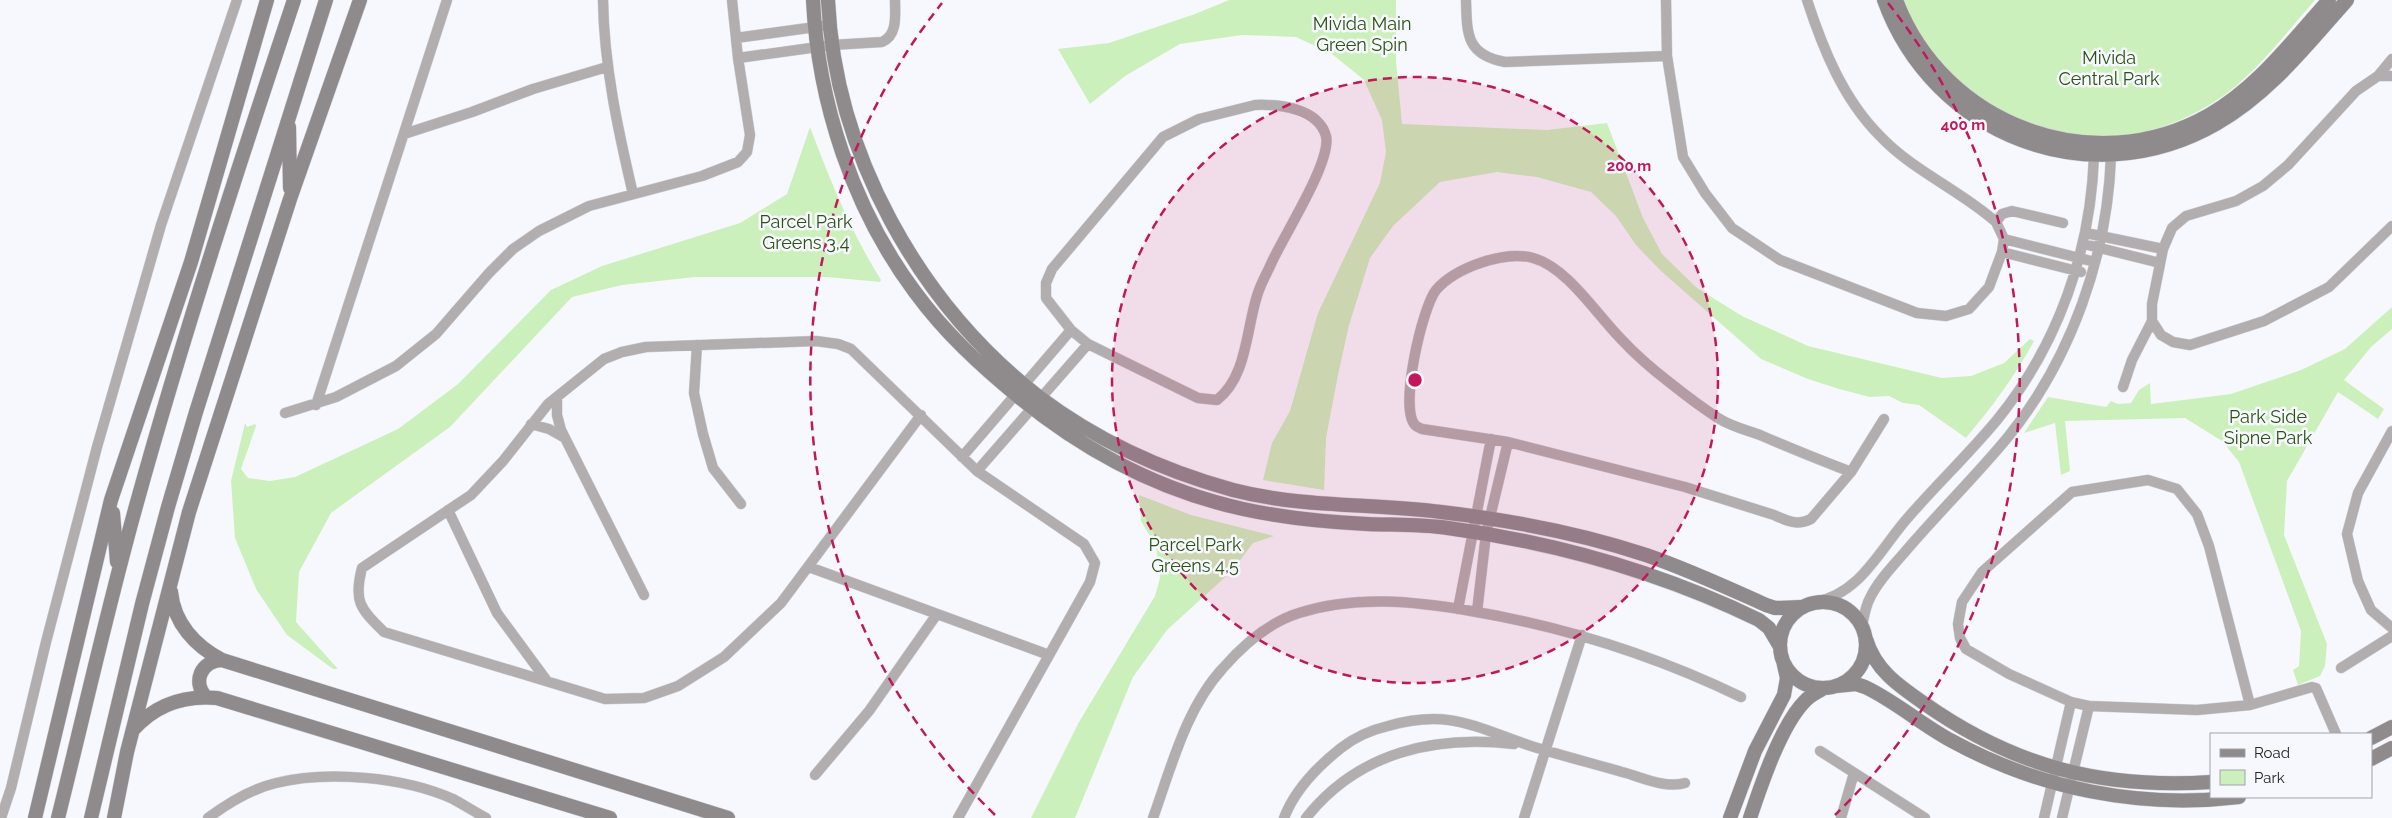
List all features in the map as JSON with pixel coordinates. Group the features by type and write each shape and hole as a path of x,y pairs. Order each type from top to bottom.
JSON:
{"street":[{"path":"1,818 11,788 46,642 95,456 161,225 237,0"},
{"path":"35,818 111,500 191,262 267,0"},
{"path":"58,818 118,572 182,345 294,0"},
{"path":"91,818 142,604 168,508 289,113 326,0"},
{"path":"114,818 132,731 189,512 290,199 360,0"},
{"path":"316,405 447,0"},
{"path":"603,0 607,67 633,194"},
{"path":"285,413 316,405 362,385 412,354 436,334 489,273 513,249 539,231 589,206 719,171 730,167 743,158 747,152 750,135 738,58 732,0"},
{"path":"813,0 822,78 842,152 853,181 881,238 914,291 940,322 979,363 1036,403 1066,434 1132,470 1163,484 1240,508 1320,521 1421,525 1486,534 1547,546 1642,570 1724,603 1760,620 1769,628 1779,645 1787,678 1784,695 1755,751 1730,817"},
{"path":"828,0 832,45 852,128 869,175 901,239 929,283 1020,390"},
{"path":"738,58 832,45 886,41 893,32 895,0"},
{"path":"1466,0 1467,31 1470,43 1478,51 1491,59 1505,62 1667,56"},
{"path":"1666,0 1667,56 1683,156 1705,193 1732,228 1780,260 1917,313 1946,316 1969,309 1988,287 2002,252 2004,239 1996,222 1880,137 1845,91 1822,47 1807,0"},
{"path":"1884,0 1901,36 1919,64 1940,89 1966,111 1994,129 2024,142 2057,151 2094,155 2112,155 2168,145 2199,133 2231,115 2277,78 2347,0"},
{"path":"1896,0 1914,36 1931,61 1952,83 1980,105 2012,123 2048,136 2074,142 2112,144 2146,139 2179,129 2226,104 2268,68 2329,0"},
{"path":"736,38 830,25"},
{"path":"2123,387 2132,360 2152,321 2152,304 2163,249 2172,228 2186,216 2236,201 2264,186 2288,165 2356,91 2378,76 2392,59"},
{"path":"404,134 607,67"},
{"path":"2378,76 2392,76"},
{"path":"1270,104 1299,111 1315,120 1323,129 1326,139 1326,151 1257,295 1235,379 1227,392 1217,400 1198,398 1088,344 1071,330 1046,298 1046,283 1052,269 1163,137 1198,119 1255,105 1270,104"},
{"path":"289,113 290,199"},
{"path":"1779,645 1782,630 1789,617 1801,608 1835,597 1855,583 1905,521 1996,421 2036,362 2059,316 2084,244 2092,196 2094,155"},
{"path":"1750,818 1771,762 1796,711 1808,697 1856,672 1866,651 1864,633 1870,598 1881,581 2003,443 2033,403 2056,364 2069,335 2099,247 2108,199 2112,155"},
{"path":"1996,222 2002,214 2012,211 2063,223"},
{"path":"2152,321 2161,334 2173,342 2190,345 2264,322 2329,286 2392,226"},
{"path":"2086,233 2163,249"},
{"path":"2004,239 2094,262"},
{"path":"2084,244 2160,263"},
{"path":"2002,252 2090,275"},
{"path":"1851,472 1719,419 1669,382 1621,340 1556,270 1534,258 1514,256 1487,260 1459,272 1436,291 1419,334 1412,367 1410,398 1415,425 1422,429 1508,442 1685,487 1798,523 1811,519 1851,472 1884,419"},
{"path":"962,457 1071,330"},
{"path":"921,415 781,603 724,657 678,686 644,698 605,699 384,632 362,611 357,587 362,568 471,495 503,461 532,424 557,397 604,359 622,352 646,347 816,341 838,344 862,358 921,415 962,457 978,471 1084,544 1095,563 1090,582 958,818"},
{"path":"978,471 1088,344"},
{"path":"697,345 694,393 703,434 713,468 741,504"},
{"path":"557,397 557,415 565,438 644,595"},
{"path":"1036,403 1126,450 1195,478 1233,490 1314,504 1417,510 1489,519 1614,545 1695,573 1766,605 1775,608 1801,608"},
{"path":"532,424 549,429 565,438"},
{"path":"2392,431 2358,493 2347,534 2358,582 2371,610 2392,628"},
{"path":"1458,609 1490,439"},
{"path":"1476,612 1486,534 1508,442"},
{"path":"2250,705 2209,546 2198,514 2177,489 2148,480 2072,492 1982,572 1962,602 1958,624 1960,638 1966,649 2009,674 2071,702 2089,706 2197,710 2250,705 2312,687 2316,688 2336,733"},
{"path":"111,500 118,572"},
{"path":"448,510 497,613 547,682"},
{"path":"808,567 1049,655"},
{"path":"170,586 174,606 182,626 199,646 222,660 728,818"},
{"path":"1153,818 1172,765 1195,710 1222,669 1255,638 1297,613 1339,604 1364,601 1393,602 1458,609 1523,620 1582,635 1650,657 1741,697"},
{"path":"1815,602 1830,602 1844,607 1856,617 1864,633 1871,655 1884,672 1934,710 1992,744 2026,759 2073,773 2128,782 2210,782"},
{"path":"815,775 869,711 937,614"},
{"path":"1524,818 1582,635"},
{"path":"2341,668 2392,636"},
{"path":"206,697 199,685 201,671 208,664 222,660"},
{"path":"1782,660 1790,673 1801,682 1812,687 1830,687 1846,684 1865,687 1968,750 2053,783 2070,788 2161,800 2230,798"},
{"path":"132,731 147,716 165,705 185,699 206,697 227,701 610,818"},
{"path":"2044,818 2071,702"},
{"path":"2062,818 2089,706"},
{"path":"1284,818 1298,790 1326,759 1363,734 1410,720 1436,718 1480,727 1529,745 1655,782 1678,785 1685,783"},
{"path":"2372,737 2392,727"},
{"path":"1306,818 1344,781 1362,769 1405,751 1461,740 1529,745"},
{"path":"2372,758 2392,748"},
{"path":"1820,751 1925,818"},
{"path":"1841,818 1854,773"},
{"path":"208,818 240,797 275,784 312,777 402,783 452,799 486,818"}],"green space":[{"name":"Mivida Main Green Spin","path":"1229,0 1396,0 1396,61 1402,124 1547,130 1607,123 1643,218 1662,254 1697,288 1742,316 1808,346 1942,378 1971,376 2004,363 2030,339 2034,341 2003,391 1966,438 1919,405 1903,403 1889,396 1870,397 1839,389 1808,379 1761,359 1661,271 1636,245 1616,216 1591,192 1537,177 1497,172 1440,182 1393,226 1370,258 1349,325 1338,375 1326,438 1324,490 1263,480 1272,443 1290,411 1318,313 1380,183 1386,152 1382,120 1364,80 1332,54 1296,37 1242,35 1180,44 1125,76 1090,104 1058,49 1109,43 1195,14"},
{"name":"Mivida Central Park","path":"1903,0 2315,0 2257,67 2217,100 2176,121 2135,134 2093,137 2053,132 2014,118 1978,96 1945,67 1917,31"},
{"name":"Parcel Park Greens 3,4","path":"810,127 842,205 860,243 881,280 880,282 827,277 695,277 622,285 572,297 450,427 331,513 299,572 296,622 338,669 333,669 287,635 256,589 235,538 231,481 245,423 247,427 255,424 256,426 241,469 248,478 270,481 295,477 398,429 458,384 551,290 602,266 740,223 787,194"},
{"name":"Park Side Sipne Park","path":"2392,307 2392,329 2371,347 2344,380 2384,409 2378,419 2338,392 2287,481 2284,535 2327,644 2325,666 2320,676 2298,685 2293,670 2299,666 2301,631 2239,462 2222,441 2185,418 2065,421 2070,471 2061,475 2055,423 2024,433 2048,397 2106,407 2111,401 2118,404 2131,403 2139,390 2150,383 2151,404 2231,394 2301,370 2345,349"},
{"name":"Parcel Park Greens 4,5","path":"1139,495 1191,515 1274,536 1253,543 1232,571 1167,630 1133,677 1075,818 1031,818 1079,722 1155,596 1160,578 1156,546 1141,521"}]}
